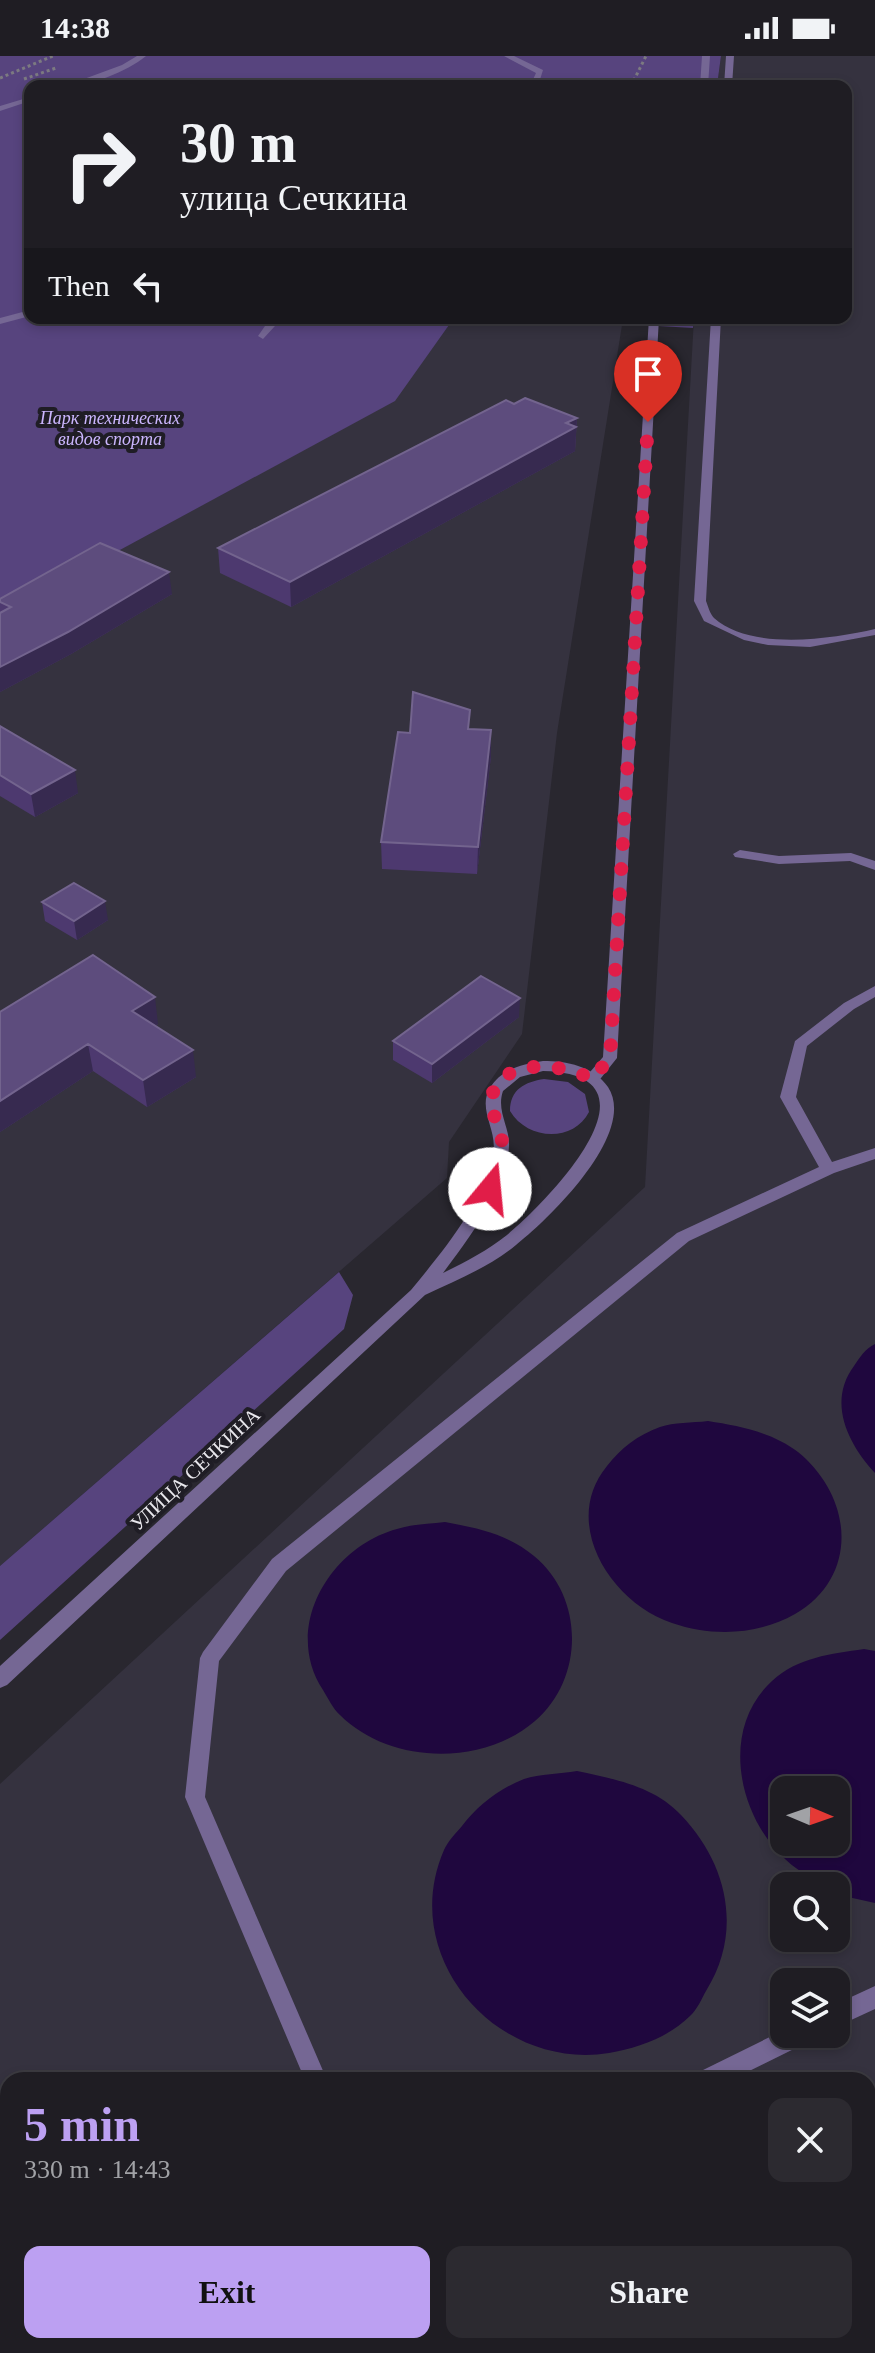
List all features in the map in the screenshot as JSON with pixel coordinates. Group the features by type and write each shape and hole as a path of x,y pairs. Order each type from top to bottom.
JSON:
{"street":[{"path":"87,80 125,67 142,56"},
{"path":"508,56 540,72 537,80"},
{"path":"704,80 706,56"},
{"path":"728,80 730,56"},
{"path":"0,109 24,101"},
{"path":"0,321 24,315"},
{"path":"263,336 270,324"},
{"path":"592,1079 610,1058 654,324"},
{"path":"716,324 700,601 708,619 725,630 751,640 781,645 819,643 875,632"},
{"path":"740,854 779,860 851,857 875,866"},
{"path":"828,1169 788,1097 800,1044 875,991"},
{"name":"УЛИЦА СЕЧКИНА","path":"0,1679 419,1291 490,1189 502,1149 500,1128 492,1115 491,1101 496,1088 506,1077 540,1066 559,1066 592,1079 603,1090 608,1102 605,1128 554,1203 496,1252 419,1291"},
{"path":"313,2072 195,1797 210,1658 279,1565 683,1237 828,1169 875,1153"},
{"path":"850,2009 875,1997"},
{"path":"723,2072 772,2048"}],"path":[{"path":"0,78 53,56"},
{"path":"634,80 646,56"},
{"path":"21,80 58,67"}],"shaded area":[{"path":"721,56 875,56 875,2072 0,2072 0,1784 645,1187 694,324 852,324 852,80 718,80"},
{"path":"450,324 622,325 557,733 522,1034 449,1142 447,1178 0,1566 0,615 394,401"},
{"path":"875,1344 875,1473 849,1436 844,1422 842,1394 846,1380 861,1356"},
{"path":"708,1421 766,1435 798,1452 816,1470 830,1491 838,1513 842,1536 839,1558 831,1579 816,1598 795,1614 751,1630 703,1630 672,1623 650,1613 612,1580 599,1558 591,1535 589,1512 594,1488 618,1453 637,1438 660,1427"},
{"path":"445,1522 503,1537 534,1556 551,1573 563,1594 570,1616 572,1638 570,1661 563,1683 551,1704 535,1721 513,1736 489,1746 436,1754 409,1751 384,1743 360,1731 340,1715 312,1666 308,1641 311,1617 320,1593 333,1572 351,1553 397,1529"},
{"path":"864,1649 875,1651 875,1903 850,1897 850,1872 802,1872 782,1856 850,1856 850,1776 770,1776 770,1841 751,1810 743,1783 740,1755 744,1728 754,1703 782,1673 827,1655"},
{"path":"577,1771 633,1785 670,1805 697,1834 710,1855 725,1899 727,1922 724,1946 717,1969 695,2011 663,2036 609,2053 568,2054 530,2044 496,2025 467,1999 446,1966 434,1930 433,1890 444,1850 468,1819 490,1798 524,1779"}],"green space":[{"name":"Парк технических видов спорта","path":"0,56 721,56 718,80 24,80 24,324 450,324 395,401 0,615"},
{"path":"623,324 693,324 693,328"},
{"path":"544,1079 568,1082 585,1094 589,1112 582,1122 572,1129 550,1134 527,1128 518,1121 510,1111 516,1092 531,1082"},
{"path":"339,1272 353,1295 344,1329 0,1640 0,1566"}],"building":[{"path":"525,398 577,418 566,423 576,427 290,582 218,548 506,400 514,404"},
{"path":"100,543 169,572 68,632 0,667 0,613 11,607 0,602 0,599"},
{"path":"413,692 470,710 468,729 491,730 478,847 381,842 398,732 410,733"},
{"path":"0,726 75,770 31,794 0,775"},
{"path":"74,883 105,901 74,921 42,902"},
{"path":"93,955 155,997 132,1011 193,1050 143,1080 88,1044 0,1101 0,1012"},
{"path":"481,976 520,998 432,1064 393,1041"}],"route":[{"path":"490,1189 502,1149 500,1128 492,1115 491,1101 496,1088 506,1077 540,1066 559,1066 592,1079 610,1058 648,422"}]}
